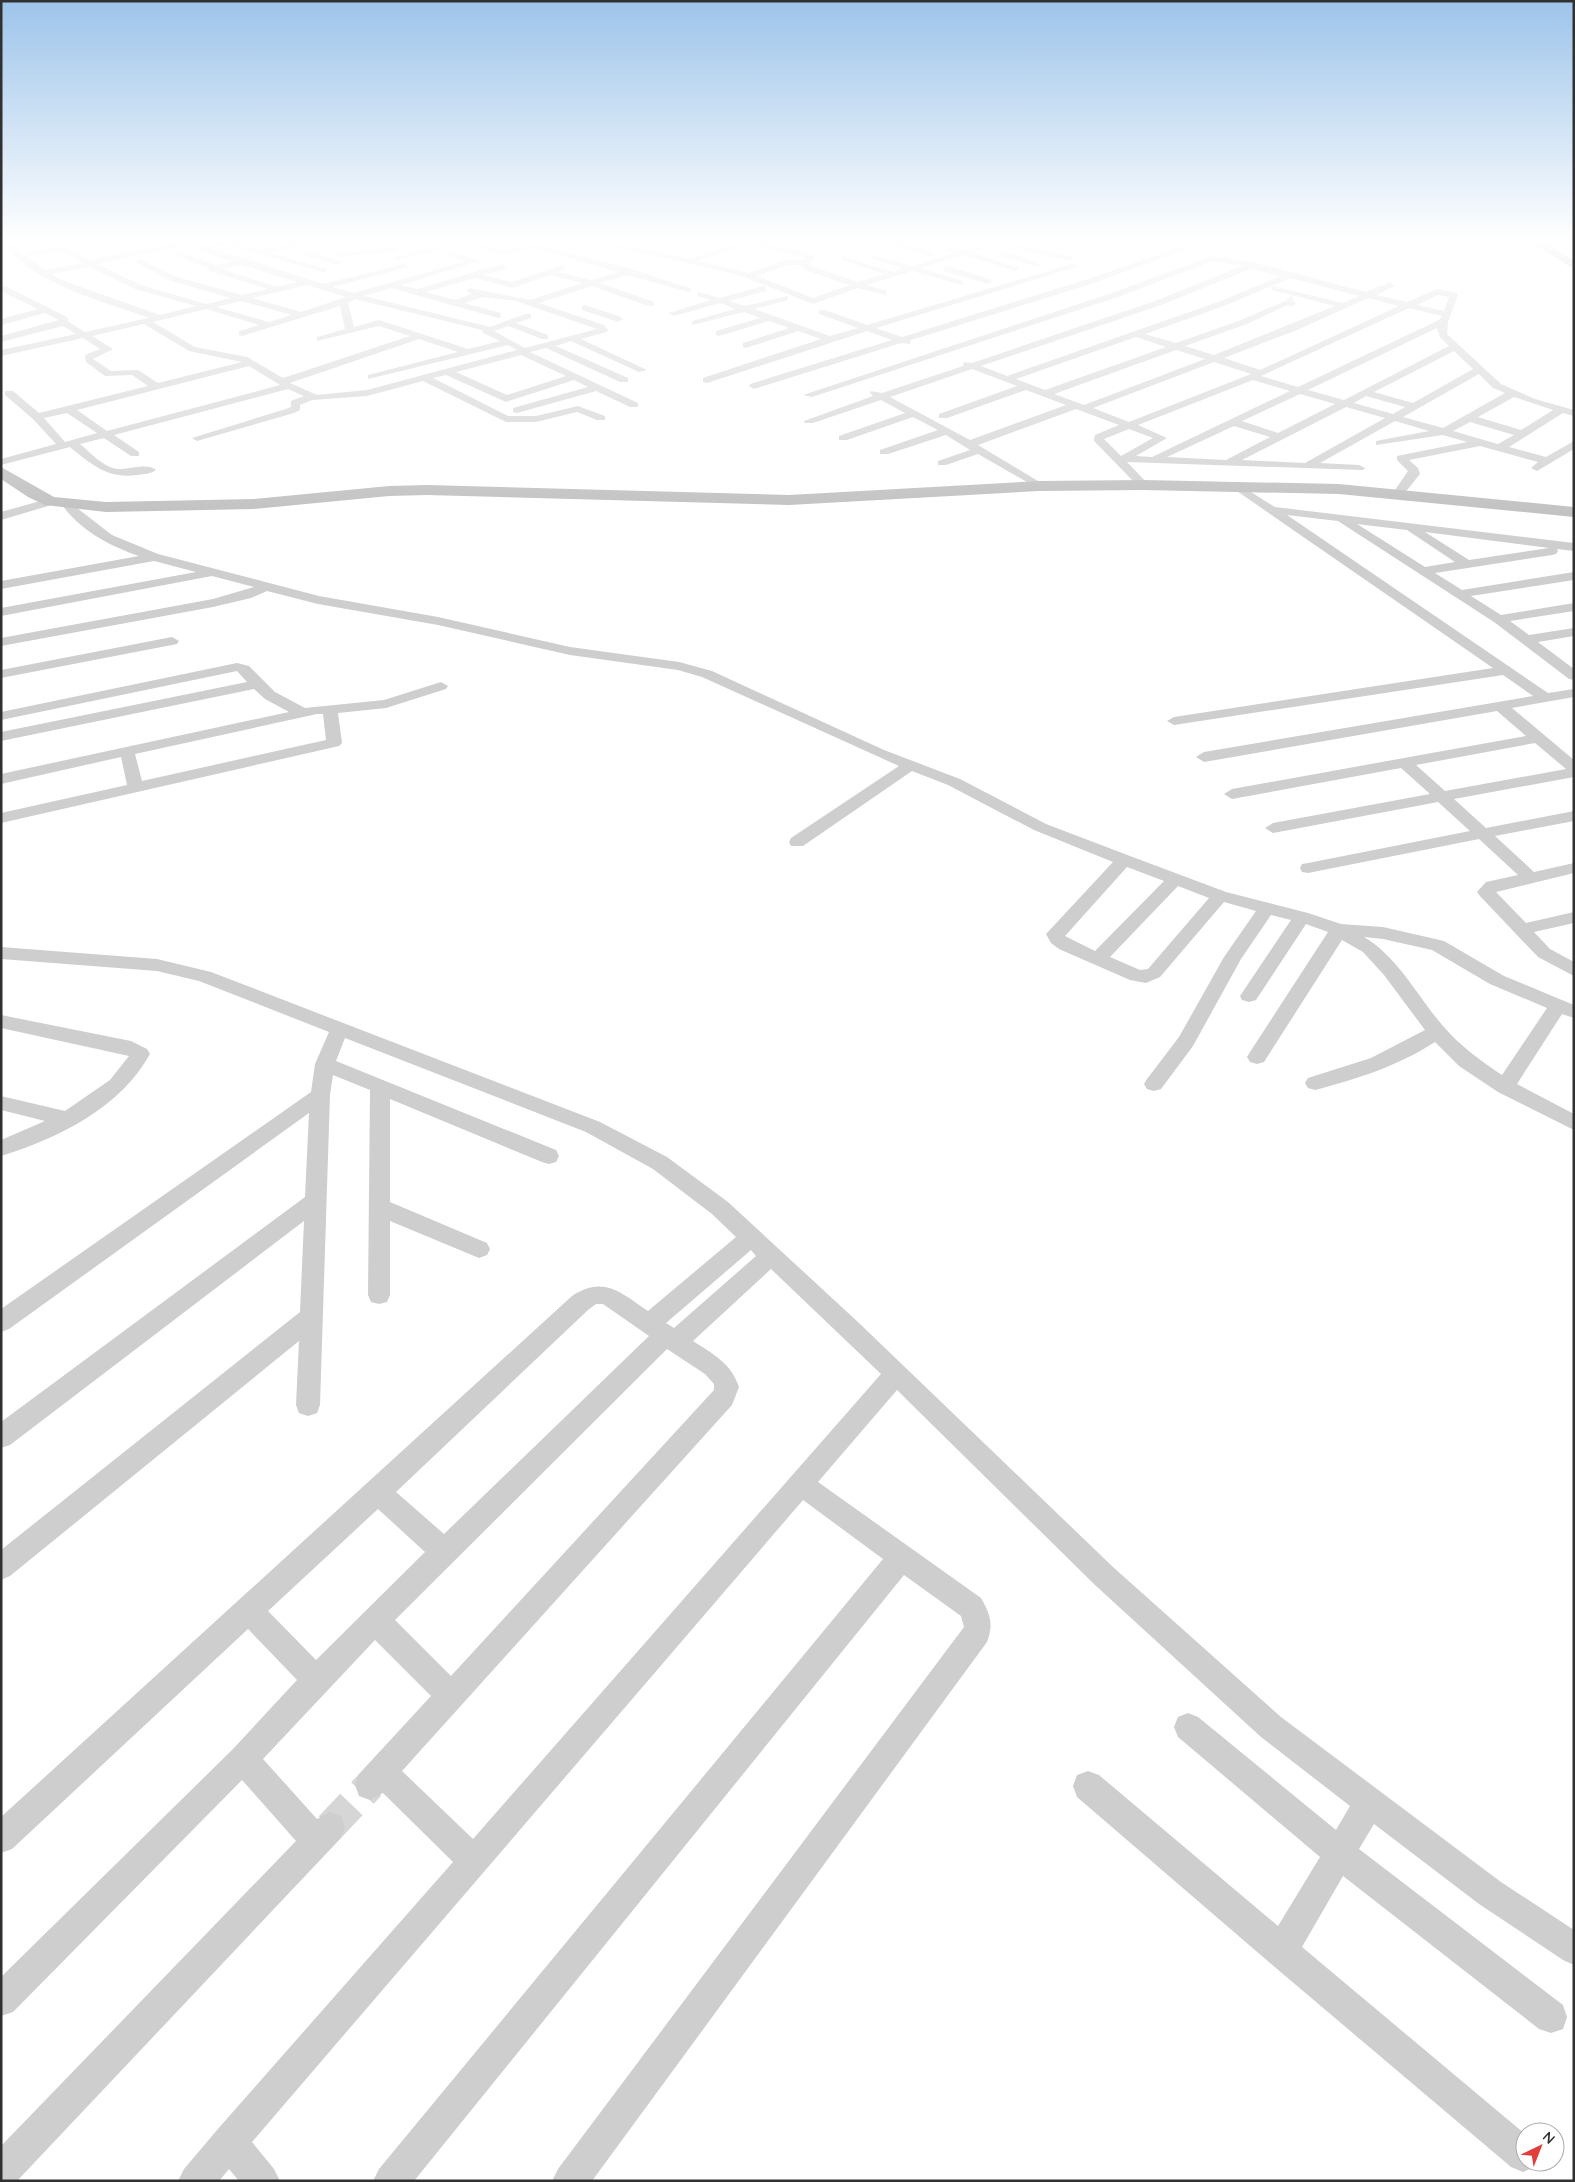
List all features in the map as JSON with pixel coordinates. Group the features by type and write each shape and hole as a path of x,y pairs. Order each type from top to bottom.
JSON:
{"main road":[{"path":"1,472 26,490 51,502 68,505 212,506 427,490 559,493 657,498 789,500 1039,486 1143,485 1339,489 1399,493 1518,508 1574,512"}],"street":[{"path":"1,353 53,342"},
{"path":"96,342 108,349 88,357 89,360 109,374 134,372 157,386"},
{"path":"180,342 192,349 236,356 311,397"},
{"path":"1,462 240,399 322,368 404,342"},
{"path":"437,342 464,351"},
{"path":"372,377 464,351 508,342 520,347 524,353 634,405"},
{"path":"197,438 294,410 296,408 295,403 311,397 328,398 372,393 524,353 547,342 624,380"},
{"path":"586,342 642,370"},
{"path":"746,345 756,342"},
{"path":"707,380 822,342"},
{"path":"754,386 898,342"},
{"path":"909,342 1131,424 1162,438 1122,459"},
{"path":"808,395 972,342"},
{"path":"809,421 1042,342"},
{"path":"1007,379 1114,342"},
{"path":"1161,342 1299,390 1546,461"},
{"path":"1046,393 1187,342"},
{"path":"1211,342 1237,350"},
{"path":"969,444 1157,381 1257,342"},
{"path":"1143,485 1122,459 1099,442 1099,437 1256,375 1333,342"},
{"path":"1345,342 1379,351"},
{"path":"1153,460 1398,342"},
{"path":"1452,342 1497,386 1512,394 1574,414"},
{"path":"1228,463 1457,346"},
{"path":"390,347 431,361 506,399 574,377"},
{"path":"782,355 882,396 947,431 1039,486"},
{"path":"37,417 251,363"},
{"path":"1119,366 1157,381"},
{"path":"1307,466 1479,370"},
{"path":"1087,378 1126,392"},
{"path":"426,379 506,419 536,419 578,409 601,418"},
{"path":"271,417 229,393 282,382"},
{"path":"943,416 1027,386"},
{"path":"517,410 595,388"},
{"path":"4,392 37,417 68,445 107,471 114,474 150,470"},
{"path":"1366,393 1414,406"},
{"path":"1380,443 1446,431 1512,394"},
{"path":"68,409 135,454"},
{"path":"203,409 222,423 226,430"},
{"path":"1333,410 1382,424"},
{"path":"1501,448 1561,410"},
{"path":"844,438 915,413"},
{"path":"1469,418 1523,434"},
{"path":"1233,422 1280,436"},
{"path":"884,452 947,431"},
{"path":"1399,493 1414,474 1414,470 1401,458 1484,442"},
{"path":"1535,469 1574,444"},
{"path":"942,463 980,450"},
{"path":"1122,459 1359,468"},
{"path":"1208,462 1220,487"},
{"path":"1238,487 1545,698"},
{"path":"1,516 51,502"},
{"path":"68,505 76,514 112,540 129,549 154,557 318,600 438,621 570,651 679,666 715,678 910,766 954,782 1040,827 1220,896 1302,917 1339,930 1368,948 1390,971 1437,1032 1466,1061 1505,1087 1571,1115"},
{"path":"1270,509 1574,547"},
{"path":"1340,518 1499,619 1574,676"},
{"path":"1408,526 1467,564"},
{"path":"1430,540 1469,534"},
{"path":"1422,571 1574,547"},
{"path":"1,585 154,557"},
{"path":"1,612 217,572"},
{"path":"1458,594 1574,576"},
{"path":"1,642 213,603 246,595 267,586"},
{"path":"1499,619 1574,607"},
{"path":"1526,640 1574,632"},
{"path":"1,674 172,641"},
{"path":"1553,661 1574,657"},
{"path":"1,716 237,667 244,669 269,696 303,713"},
{"path":"1174,722 1506,670"},
{"path":"1,726 252,679"},
{"path":"1,737 252,679"},
{"path":"1,779 303,713 386,704 441,686"},
{"path":"1204,757 1574,693"},
{"path":"1500,706 1574,768"},
{"path":"1,818 334,743 330,709"},
{"path":"1232,794 1538,738"},
{"path":"127,751 136,788"},
{"path":"1404,762 1531,878"},
{"path":"797,842 910,766"},
{"path":"1273,828 1574,772"},
{"path":"1308,868 1574,816"},
{"path":"1124,860 1055,934 1057,939 1098,959 1146,977 1154,973 1220,896"},
{"path":"1574,868 1492,886 1486,892 1520,930 1544,953 1574,970"},
{"path":"1098,959 1175,880"},
{"path":"1154,1084 1186,1041 1233,957 1267,908"},
{"path":"1249,996 1302,917"},
{"path":"1520,930 1574,917"},
{"path":"1339,930 1384,933 1438,945 1497,980 1566,1009 1505,1087"},
{"path":"1257,1058 1339,930"},
{"path":"1,953 157,964 204,976 340,1027 594,1127 660,1164 720,1208 751,1236 1104,1576 1270,1727 1490,1893 1574,1949"},
{"path":"1,1021 131,1048 140,1054 136,1066 118,1087 94,1104 1,1148"},
{"path":"308,1404 320,1095 325,1064 340,1027"},
{"path":"1315,1083 1387,1062 1415,1048 1437,1032"},
{"path":"325,1064 549,1156"},
{"path":"379,1295 380,1087"},
{"path":"1,1322 320,1095"},
{"path":"1,1103 67,1118"},
{"path":"1,1437 316,1201"},
{"path":"380,1207 480,1249"},
{"path":"1,2000 243,1759 316,1680 663,1333 751,1236"},
{"path":"663,1333 771,1256"},
{"path":"1,1838 378,1492 580,1303 590,1295 608,1296 713,1367 724,1378 727,1387 723,1397 376,1779 474,1860"},
{"path":"1,1567 311,1317"},
{"path":"196,2181 896,1374"},
{"path":"570,2181 977,1632 978,1619 971,1607 801,1484"},
{"path":"378,1492 444,1552"},
{"path":"391,2181 902,1557"},
{"path":"249,1610 316,1680"},
{"path":"376,1621 451,1696"},
{"path":"1188,1727 1339,1853 1551,2018"},
{"path":"1,2172 324,1834 243,1759"},
{"path":"1088,1786 1515,2149"},
{"path":"1282,1952 1369,1803"},
{"path":"229,2142 262,2181"}],"tunnel":[{"path":"330,1827 370,1785"}]}
